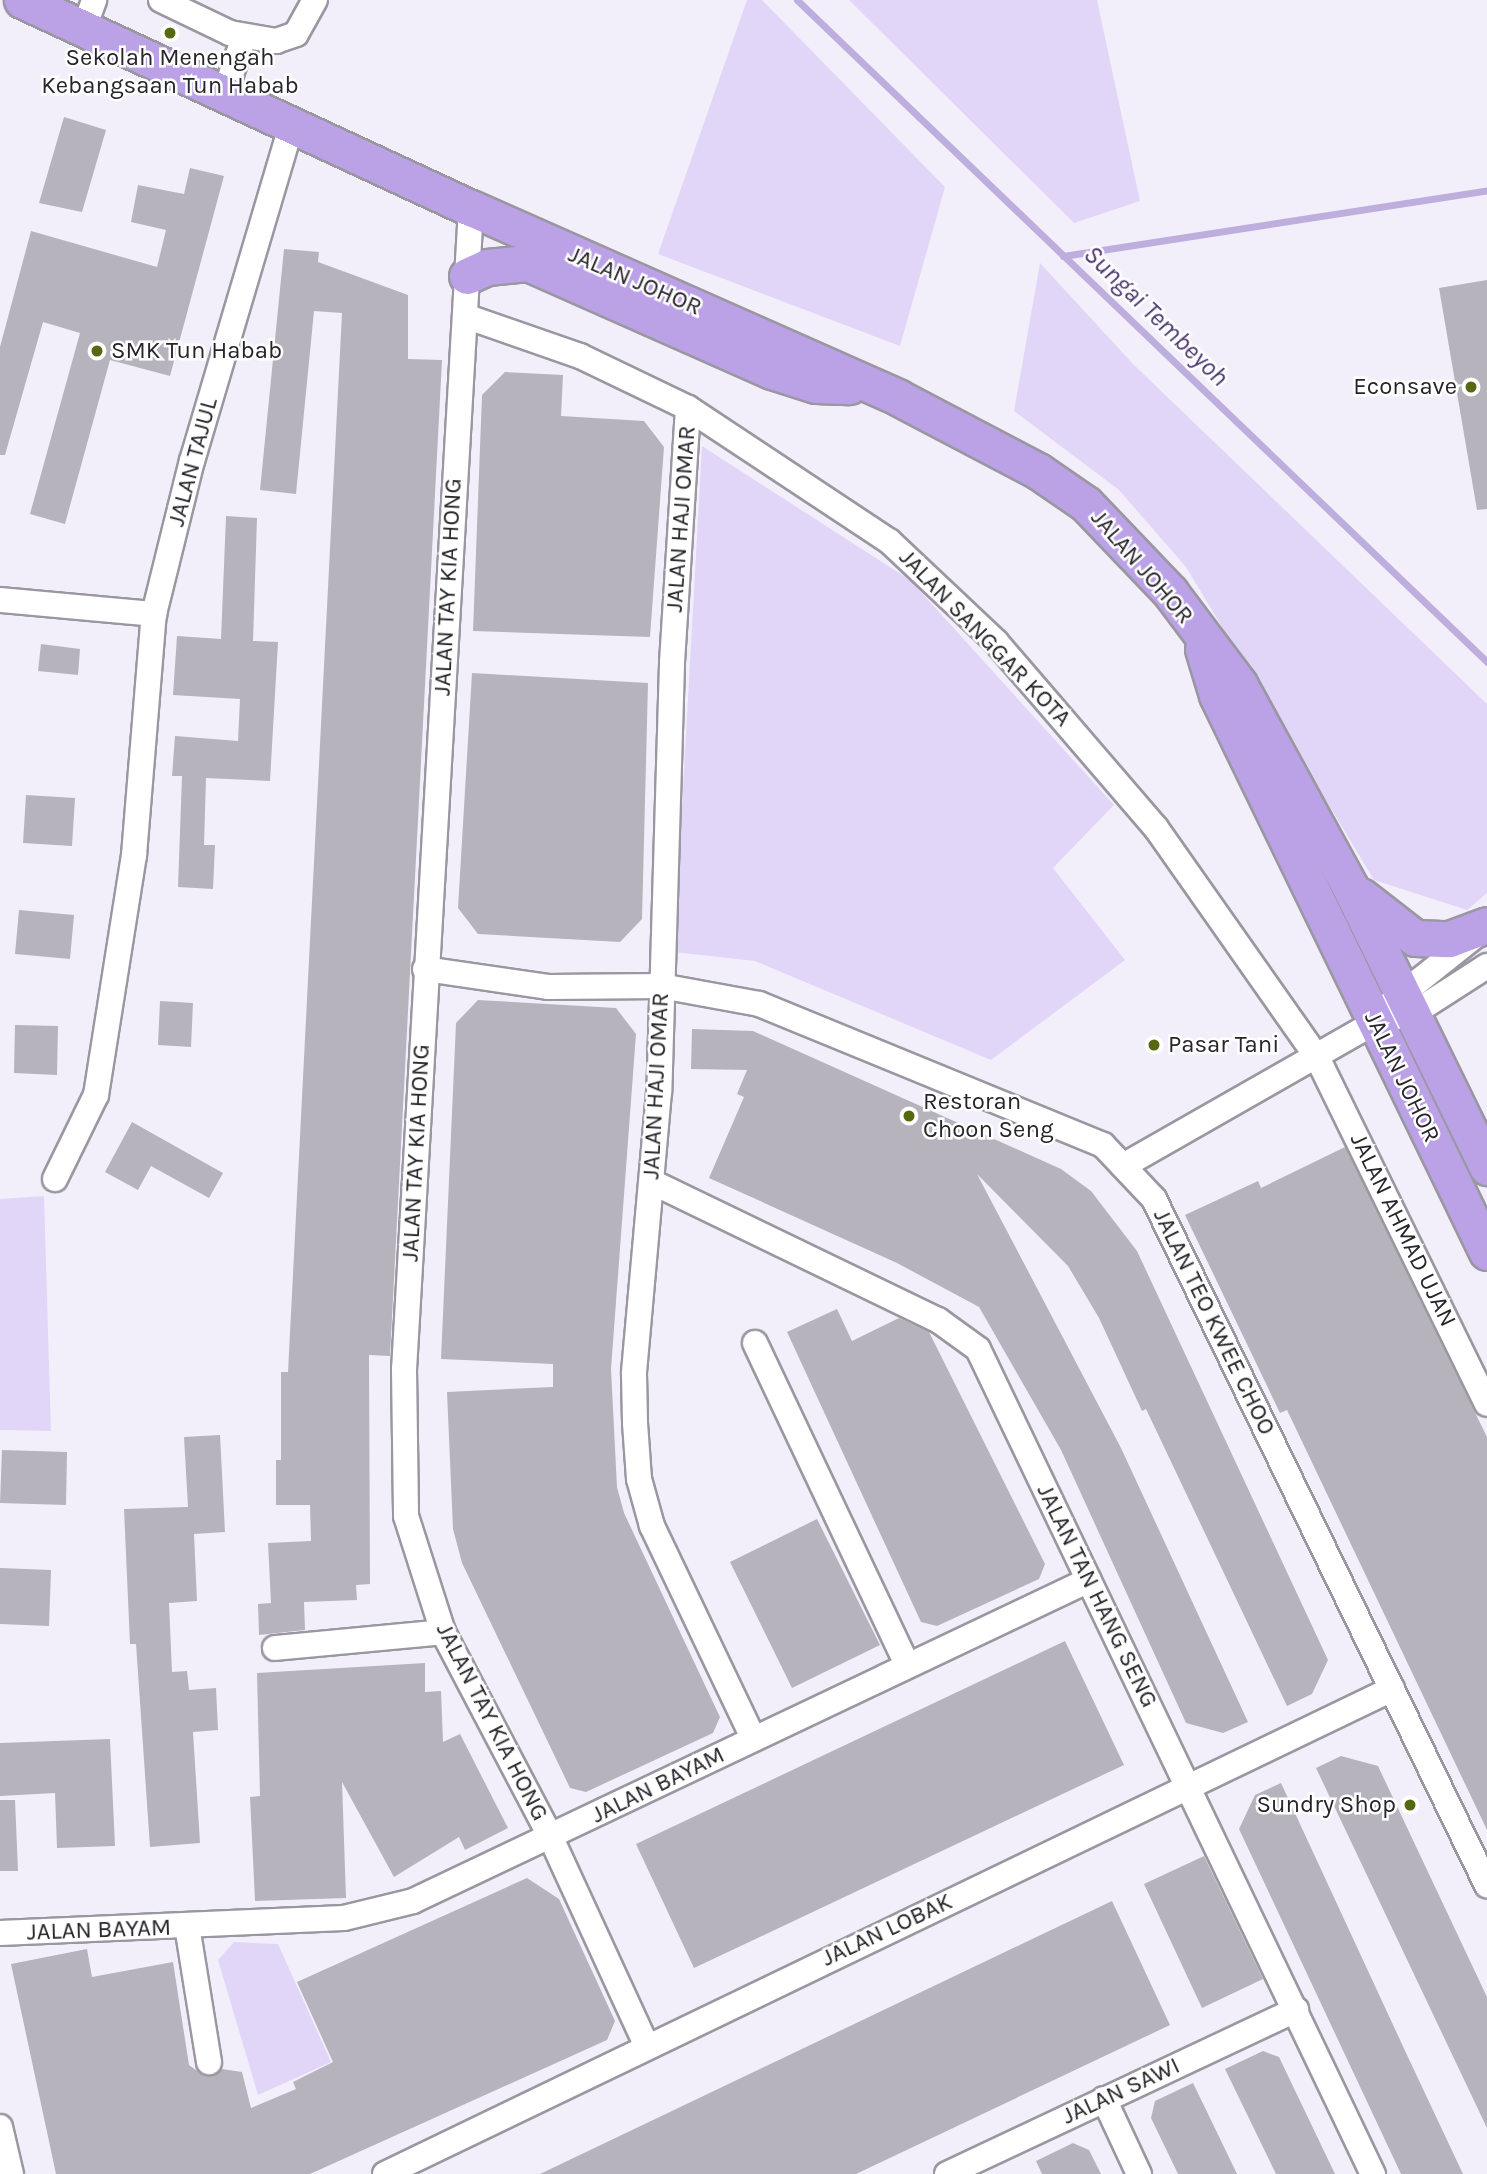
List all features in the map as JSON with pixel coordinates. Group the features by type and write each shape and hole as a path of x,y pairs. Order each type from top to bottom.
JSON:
{"highway":[{"name":"JALAN JOHOR","path":"22,0 89,14 225,92 471,208 874,386 1038,471 1086,504 1135,551 1239,684 1350,887 1487,1167"},
{"path":"467,276 488,267 528,263 772,371 816,384 874,386"},
{"name":"JALAN JOHOR","path":"1199,633 1217,695 1487,1252"},
{"path":"1350,887 1415,938 1449,939 1487,926"}],"street":[{"path":"162,0 244,37 276,41 296,34 315,0"},
{"path":"225,92 244,37"},
{"name":"JALAN TAJUL","path":"55,1179 96,1096 134,855 154,614 192,461 292,122"},
{"name":"JALAN TAY KIA HONG","path":"471,208 425,969 402,1458 406,1517 443,1632 551,1838 646,2045"},
{"name":"JALAN SANGGAR KOTA","path":"464,316 580,356 688,408 850,512 931,575 1107,765 1317,1057"},
{"name":"JALAN HAJI OMAR","path":"688,408 672,664 652,1182 634,1374 639,1479 677,1584 753,1738"},
{"path":"0,600 154,614"},
{"path":"1408,1002 1487,926"},
{"name":"JALAN TEO KWEE CHOO","path":"425,969 548,987 661,986 759,1004 1103,1145 1154,1199 1487,1885"},
{"path":"1123,1166 1317,1057 1408,1002 1484,976"},
{"name":"JALAN AHMAD UJAN","path":"1317,1057 1487,1404"},
{"name":"JALAN TAN HANG SENG","path":"652,1182 938,1320 978,1349 1374,2174"},
{"path":"755,1343 906,1664"},
{"name":"JALAN BAYAM","path":"0,1933 187,1926 384,1911 551,1838 906,1664 1089,1580"},
{"path":"275,1648 443,1632"},
{"name":"JALAN LOBAK","path":"385,2174 646,2045 1392,1689"},
{"path":"187,1926 209,2062"},
{"name":"JALAN SAWI","path":"947,2174 1296,2010"},
{"path":"1104,2099 1139,2174"},
{"path":"0,2127 11,2174"}],"shaded area":[{"path":"747,0 762,0 945,187 900,346 658,254"},
{"path":"849,0 1097,0 1140,201 1074,223"},
{"path":"1040,263 1134,365 1487,704 1487,893 1467,910 1374,880 1186,567 1119,490 1014,411"},
{"path":"702,446 910,580 1114,805 1053,868 1125,960 991,1060 755,961 674,952"},
{"path":"44,1196 51,1431 0,1430 0,1199"},
{"path":"234,1942 278,1944 331,2062 258,2095 218,1960"}],"building":[{"path":"64,117 106,130 82,212 39,203"},
{"path":"190,168 224,176 170,376 110,360 65,524 30,514 80,333 43,322 5,455 0,455 0,347 31,231 157,267 166,230 131,222 138,185 184,194"},
{"path":"284,249 319,252 318,262 408,295 408,359 442,360 390,1356 369,1355 370,1584 356,1585 357,1600 304,1602 305,1630 259,1635 258,1604 271,1603 268,1543 311,1541 310,1505 276,1505 276,1460 281,1460 281,1372 288,1372 342,313 314,311 296,494 260,490"},
{"name":"Econsave","path":"1487,280 1487,509 1477,510 1439,288"},
{"path":"505,372 563,375 561,416 644,421 664,447 650,637 473,631 482,395"},
{"path":"226,516 257,518 253,641 278,642 270,781 206,778 204,845 215,845 213,889 178,887 182,776 172,776 175,736 238,741 240,699 173,695 177,636 221,639"},
{"path":"41,644 80,649 78,675 38,671"},
{"path":"472,673 648,683 642,919 620,942 478,934 458,908"},
{"path":"26,795 75,798 72,846 23,843"},
{"path":"19,910 74,915 70,959 15,954"},
{"path":"478,1000 616,1008 636,1034 611,1369 617,1487 624,1513 720,1717 713,1733 586,1792 570,1788 462,1563 453,1529 447,1392 553,1387 553,1364 441,1359 456,1023"},
{"path":"160,1001 193,1003 191,1047 158,1045"},
{"path":"15,1025 58,1026 57,1075 14,1073"},
{"path":"692,1029 753,1031 1061,1169 1091,1191 1137,1251 1328,1660 1312,1694 1287,1706 1146,1409 1142,1411 1099,1318 1068,1266 977,1174 1121,1448 1248,1722 1223,1733 1186,1723 1061,1450 979,1307 897,1263 709,1178 744,1097 737,1094 747,1070 691,1069"},
{"path":"132,1122 223,1173 209,1198 151,1166 138,1190 105,1172"},
{"path":"1345,1147 1487,1437 1487,1830 1287,1410 1280,1413 1185,1215 1258,1181 1261,1188"},
{"path":"837,1309 852,1341 899,1318 929,1332 1045,1564 1039,1579 937,1626 921,1622 787,1332"},
{"path":"220,1435 225,1532 194,1534 197,1601 169,1603 172,1672 187,1671 189,1690 216,1688 218,1730 193,1732 200,1843 150,1847 136,1644 130,1644 124,1509 188,1507 184,1437"},
{"path":"2,1450 67,1452 66,1505 0,1503"},
{"path":"817,1519 880,1645 792,1688 730,1562"},
{"path":"0,1568 51,1570 49,1626 0,1624"},
{"path":"1065,1641 1124,1765 694,1968 636,1844"},
{"path":"425,1663 425,1692 441,1691 443,1742 460,1734 508,1828 465,1850 459,1837 394,1877 342,1782 346,1898 255,1901 250,1797 260,1796 257,1673"},
{"path":"110,1739 115,1846 57,1848 55,1793 0,1796 0,1743"},
{"path":"1341,1756 1378,1766 1487,1997 1487,2128 1316,1768"},
{"path":"1281,1783 1463,2174 1401,2174 1239,1829 1255,1795"},
{"path":"0,1800 15,1800 18,1871 0,1871"},
{"path":"1204,1856 1263,1979 1202,2008 1144,1884"},
{"path":"527,1878 559,1899 615,2021 607,2040 310,2174 56,2174 11,1964 87,1949 92,1977 173,1962 189,2065 204,2076 222,2069 242,2072 251,2108 296,2089 293,2082 333,2062 297,1982"},
{"path":"1112,1901 1170,2025 856,2174 540,2174"},
{"path":"1263,2051 1279,2057 1335,2174 1276,2174 1225,2069"},
{"path":"1193,2083 1237,2174 1178,2174 1151,2118 1155,2101"},
{"path":"1073,2143 1089,2150 1101,2174 1042,2174 1036,2161"}],"waterway":[{"name":"Sungai Tembeyoh","path":"797,0 1487,662"},
{"path":"1063,256 1487,190"}],"place":[{"name":"Sekolah Menengah Kebangsaan Tun Habab","path":"170,33"},
{"name":"SMK Tun Habab","path":"97,351"},
{"name":"Econsave","path":"1471,387"},
{"name":"Pasar Tani","path":"1154,1045"},
{"name":"Restoran Choon Seng","path":"909,1116"},
{"name":"Sundry Shop","path":"1410,1805"}]}
